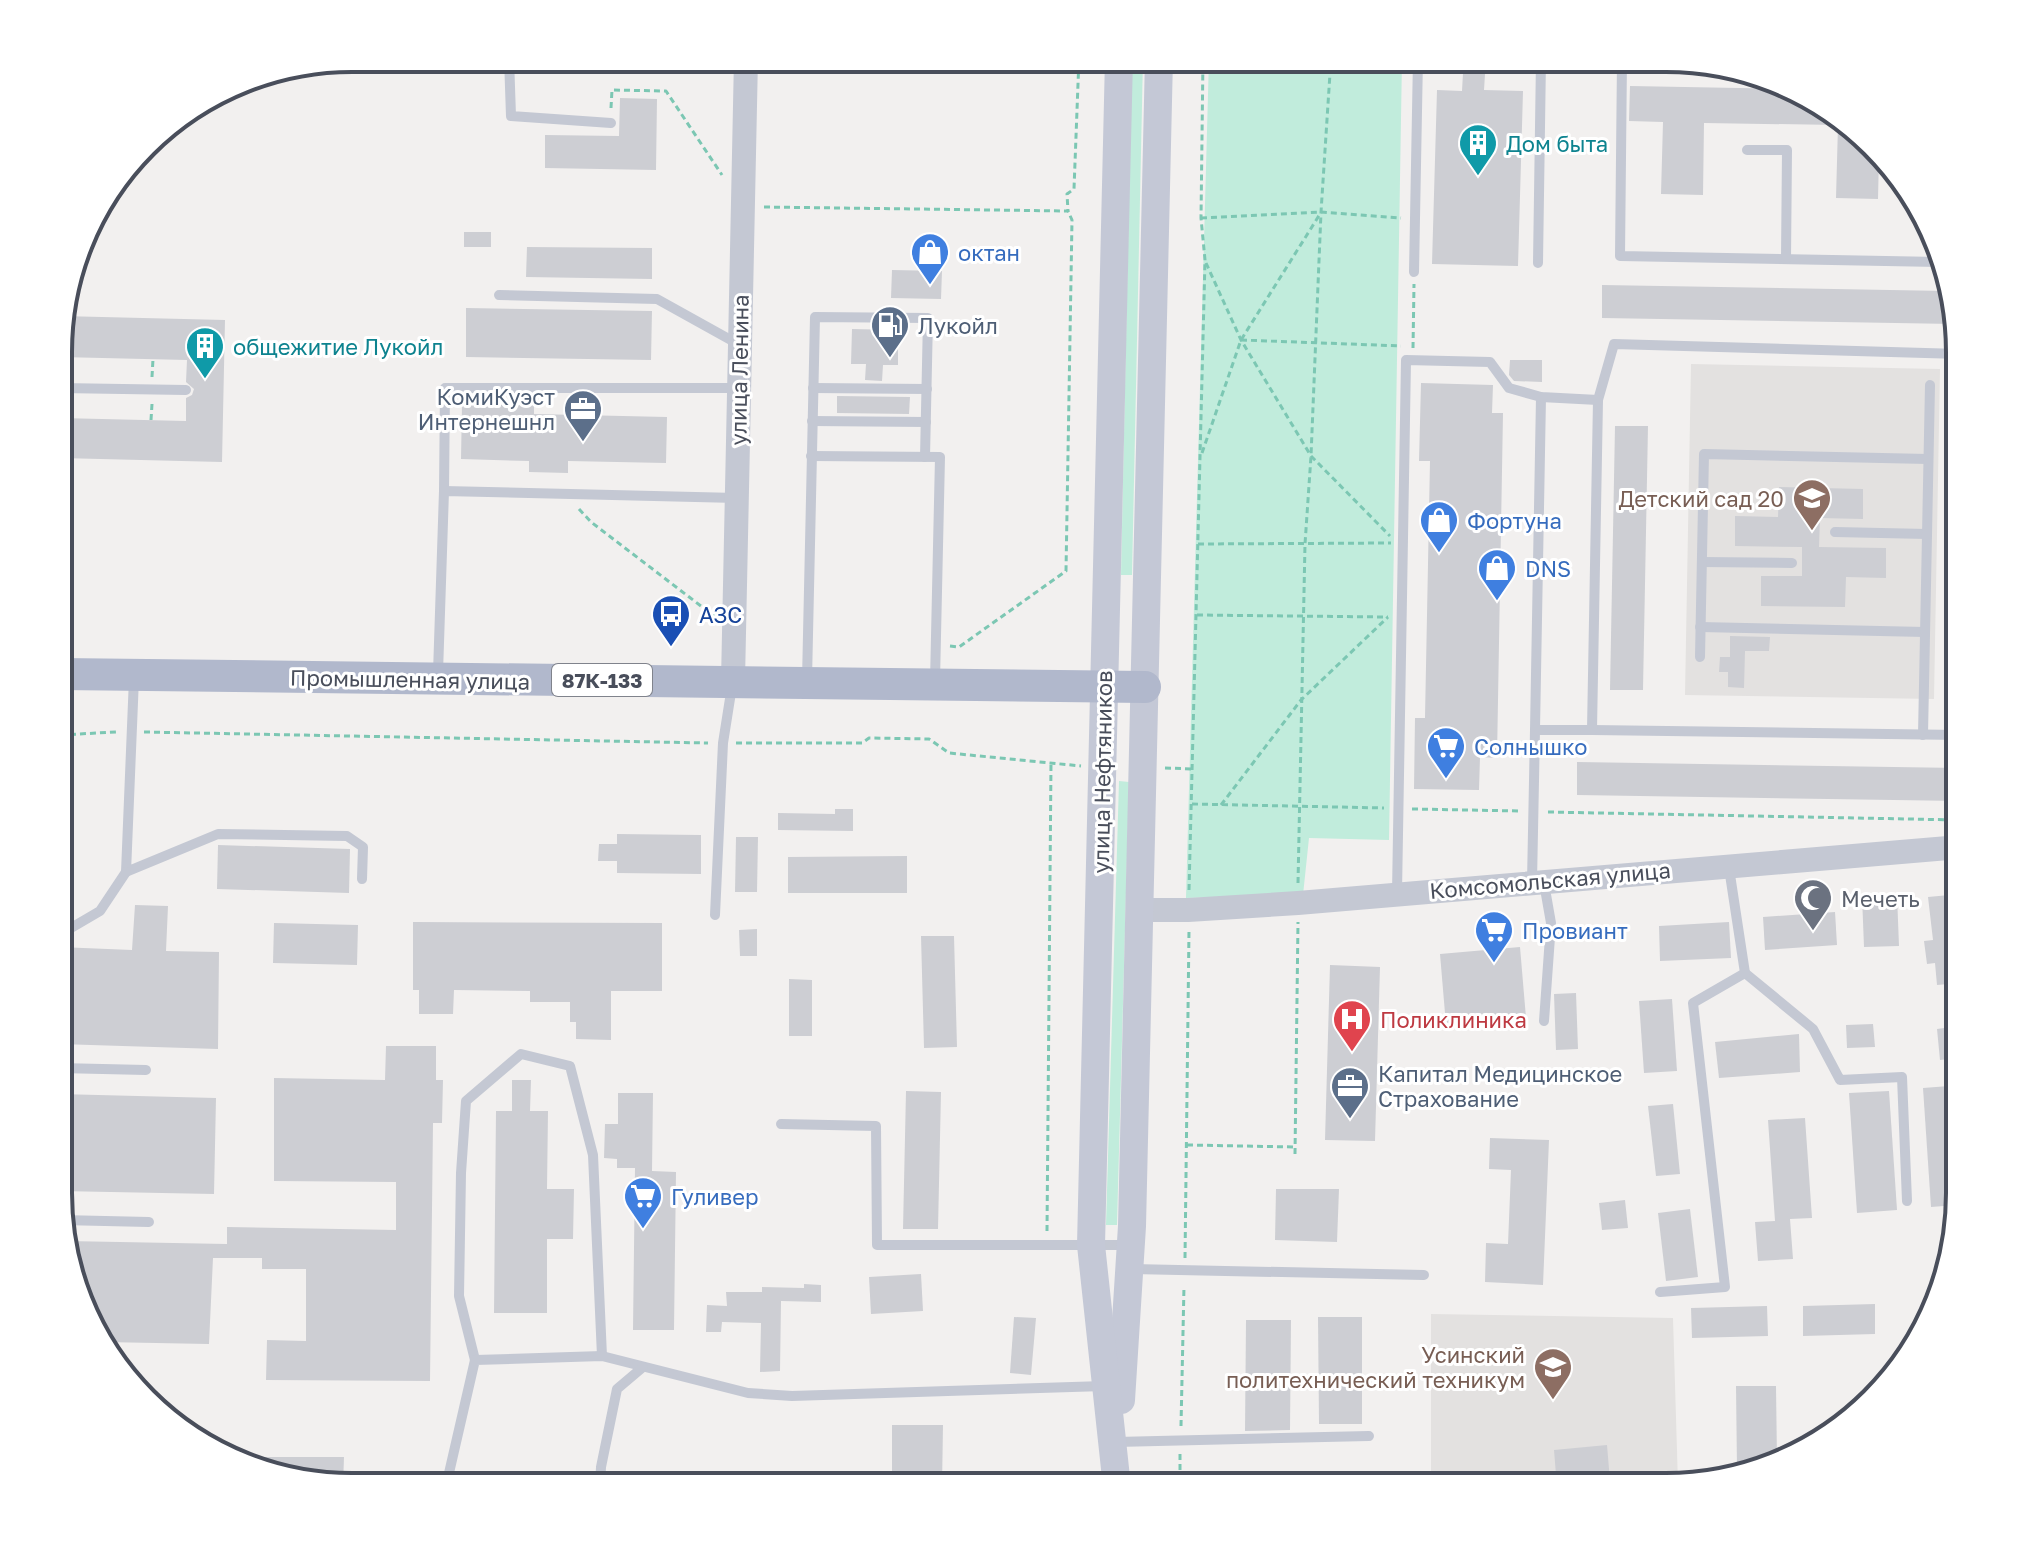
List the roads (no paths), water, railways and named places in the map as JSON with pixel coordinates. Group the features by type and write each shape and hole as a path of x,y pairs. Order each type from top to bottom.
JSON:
{"main road":[{"name":"улица Нефтяников","path":"1116,1473 1114,1386 1091,1245 1119,73"},
{"name":"улица Нефтяников","path":"1114,1386 1131,1257 1159,73"},
{"name":"Промышленная улица","path":"72,674 1145,687"}],"street":[{"name":"улица Ленина","path":"733,681 746,72"},
{"name":"Комсомольская улица","path":"1139,910 1298,903 1945,848"}],"lane":[{"path":"509,72 511,116 611,123"},
{"path":"1414,272 1418,73"},
{"path":"1538,263 1541,73"},
{"path":"1622,73 1620,256 1930,262"},
{"path":"1747,150 1787,150 1786,259"},
{"path":"499,295 657,299 740,345"},
{"path":"807,681 815,317 928,318 925,457"},
{"path":"1592,730 1598,400 1614,344 1946,354"},
{"path":"1397,893 1406,360 1490,362 1509,388 1541,397 1598,400"},
{"path":"1923,735 1930,385"},
{"path":"72,388 186,390"},
{"path":"438,680 445,388 739,388"},
{"path":"813,388 927,389"},
{"path":"1541,397 1533,811 1538,881 1551,923 1544,1021"},
{"path":"812,421 926,422"},
{"path":"1700,657 1704,454 1928,459"},
{"path":"811,456 940,457 935,683"},
{"path":"444,491 737,498"},
{"path":"1835,532 1927,534"},
{"path":"1702,562 1792,563"},
{"path":"1700,627 1925,632"},
{"path":"73,927 100,911 126,872 134,676"},
{"path":"715,915 723,743 733,681"},
{"path":"1535,730 1946,735"},
{"path":"126,872 218,834 347,836 363,847 362,879"},
{"path":"1729,866 1745,973 1813,1029 1840,1080 1902,1077 1907,1201"},
{"path":"1660,1292 1725,1287 1693,1003 1745,973"},
{"path":"449,1472 475,1360 459,1296 461,1173 466,1101 521,1054 570,1066 593,1155 602,1356"},
{"path":"73,1068 146,1070"},
{"path":"781,1124 876,1126 877,1245 1091,1245 1185,1269 1424,1275"},
{"path":"74,1220 149,1222"},
{"path":"475,1360 602,1356 748,1393 792,1396 1114,1386"},
{"path":"601,1472 617,1389 643,1367"},
{"path":"1115,1442 1369,1436"}],"place":[{"name":"Дом быта","path":"1478,177"},
{"name":"октан","path":"930,286"},
{"name":"Лукойл","path":"890,359"},
{"name":"общежитие Лукойл","path":"205,380"},
{"name":"КомиКуэст Интернешнл","path":"583,443"},
{"name":"Детский сад 20","path":"1812,532"},
{"name":"Фортуна","path":"1439,554"},
{"name":"DNS","path":"1497,602"},
{"name":"АЗС","path":"671,648"},
{"name":"Солнышко","path":"1446,780"},
{"name":"Мечеть","path":"1813,932"},
{"name":"Провиант","path":"1494,964"},
{"name":"Поликлиника","path":"1352,1053"},
{"name":"Капитал Медицинское Страхование","path":"1350,1120"},
{"name":"Гуливер","path":"643,1230"},
{"name":"Усинский политехнический техникум","path":"1553,1401"}]}
